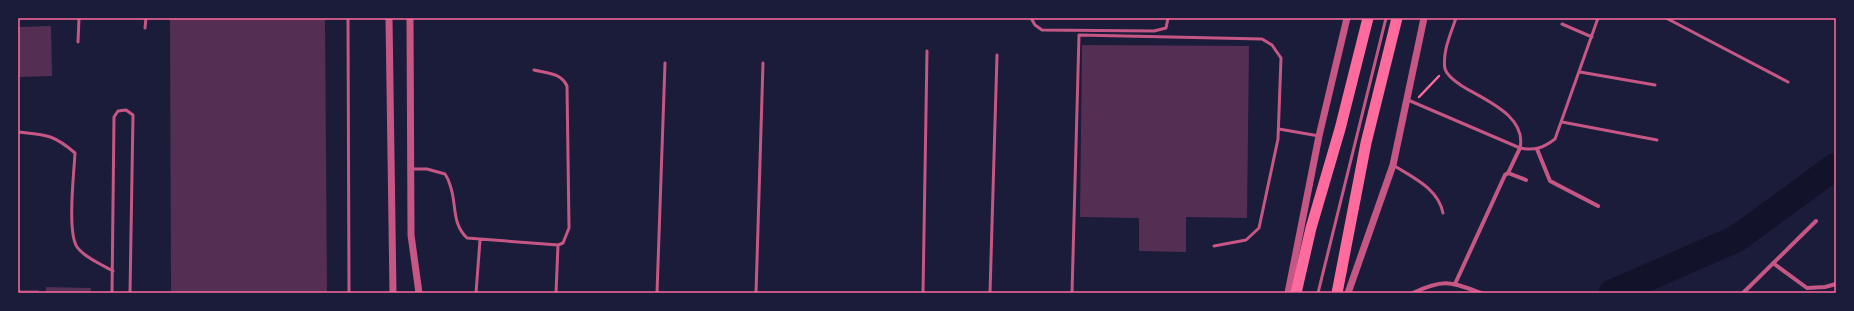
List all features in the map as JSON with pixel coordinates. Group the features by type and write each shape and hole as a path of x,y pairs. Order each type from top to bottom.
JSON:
{"highway":[{"path":"1296,293 1311,228 1340,129 1368,18"},
{"path":"1337,293 1366,143 1397,18"}],"street":[{"path":"389,18 393,293"},
{"path":"410,18 411,234 419,293"},
{"path":"1288,293 1319,136 1347,18"},
{"path":"1348,293 1392,165 1410,101 1424,18"},
{"path":"1455,284 1504,175 1508,173 1520,148"},
{"path":"1537,149 1550,181 1598,206"},
{"path":"1508,173 1526,180"},
{"path":"1743,293 1816,221"},
{"path":"1773,263 1807,288 1825,287 1836,284"},
{"path":"1413,293 1432,284 1455,284 1481,293"}],"lane":[{"path":"78,42 79,18"},
{"path":"146,18 146,28"},
{"path":"348,18 349,293"},
{"path":"1031,18 1034,25 1042,30 1154,31 1166,28 1168,18"},
{"path":"1318,293 1386,18"},
{"path":"1456,18 1445,55 1445,70 1455,82 1515,120 1522,138 1520,148"},
{"path":"1410,101 1520,148 1543,148 1555,139 1598,18"},
{"path":"1666,18 1788,82"},
{"path":"1562,24 1592,37"},
{"path":"1072,293 1079,35 1262,40 1272,45 1281,58 1279,129 1258,228 1246,240 1214,246"},
{"path":"923,293 927,51"},
{"path":"990,293 997,55"},
{"path":"657,293 665,63"},
{"path":"756,293 762,63"},
{"path":"410,169 427,169 445,174 451,186 454,214 461,232 467,238 558,246 563,243 569,228 567,86 564,79 555,74 534,70"},
{"path":"1580,72 1655,84"},
{"path":"112,293 114,117 118,111 126,110 133,115 130,293"},
{"path":"1562,122 1657,140"},
{"path":"1279,129 1319,136"},
{"path":"18,132 47,135 60,140 75,153 72,228 76,245 80,251 113,271"},
{"path":"1392,165 1428,187 1442,204 1443,213"},
{"path":"476,293 480,240"},
{"path":"556,293 558,246"}],"path":[{"path":"1410,101 1445,70"}],"building":[{"path":"170,18 325,18 327,293 171,293"},
{"path":"51,26 52,76 18,77 18,27"},
{"path":"1082,45 1249,46 1247,218 1186,217 1186,252 1139,251 1139,218 1080,217"},
{"path":"46,287 91,288 90,293 46,293"},
{"path":"18,290 39,290 39,293 18,293"}],"waterway":[{"path":"1612,293 1736,239 1836,166"}]}
